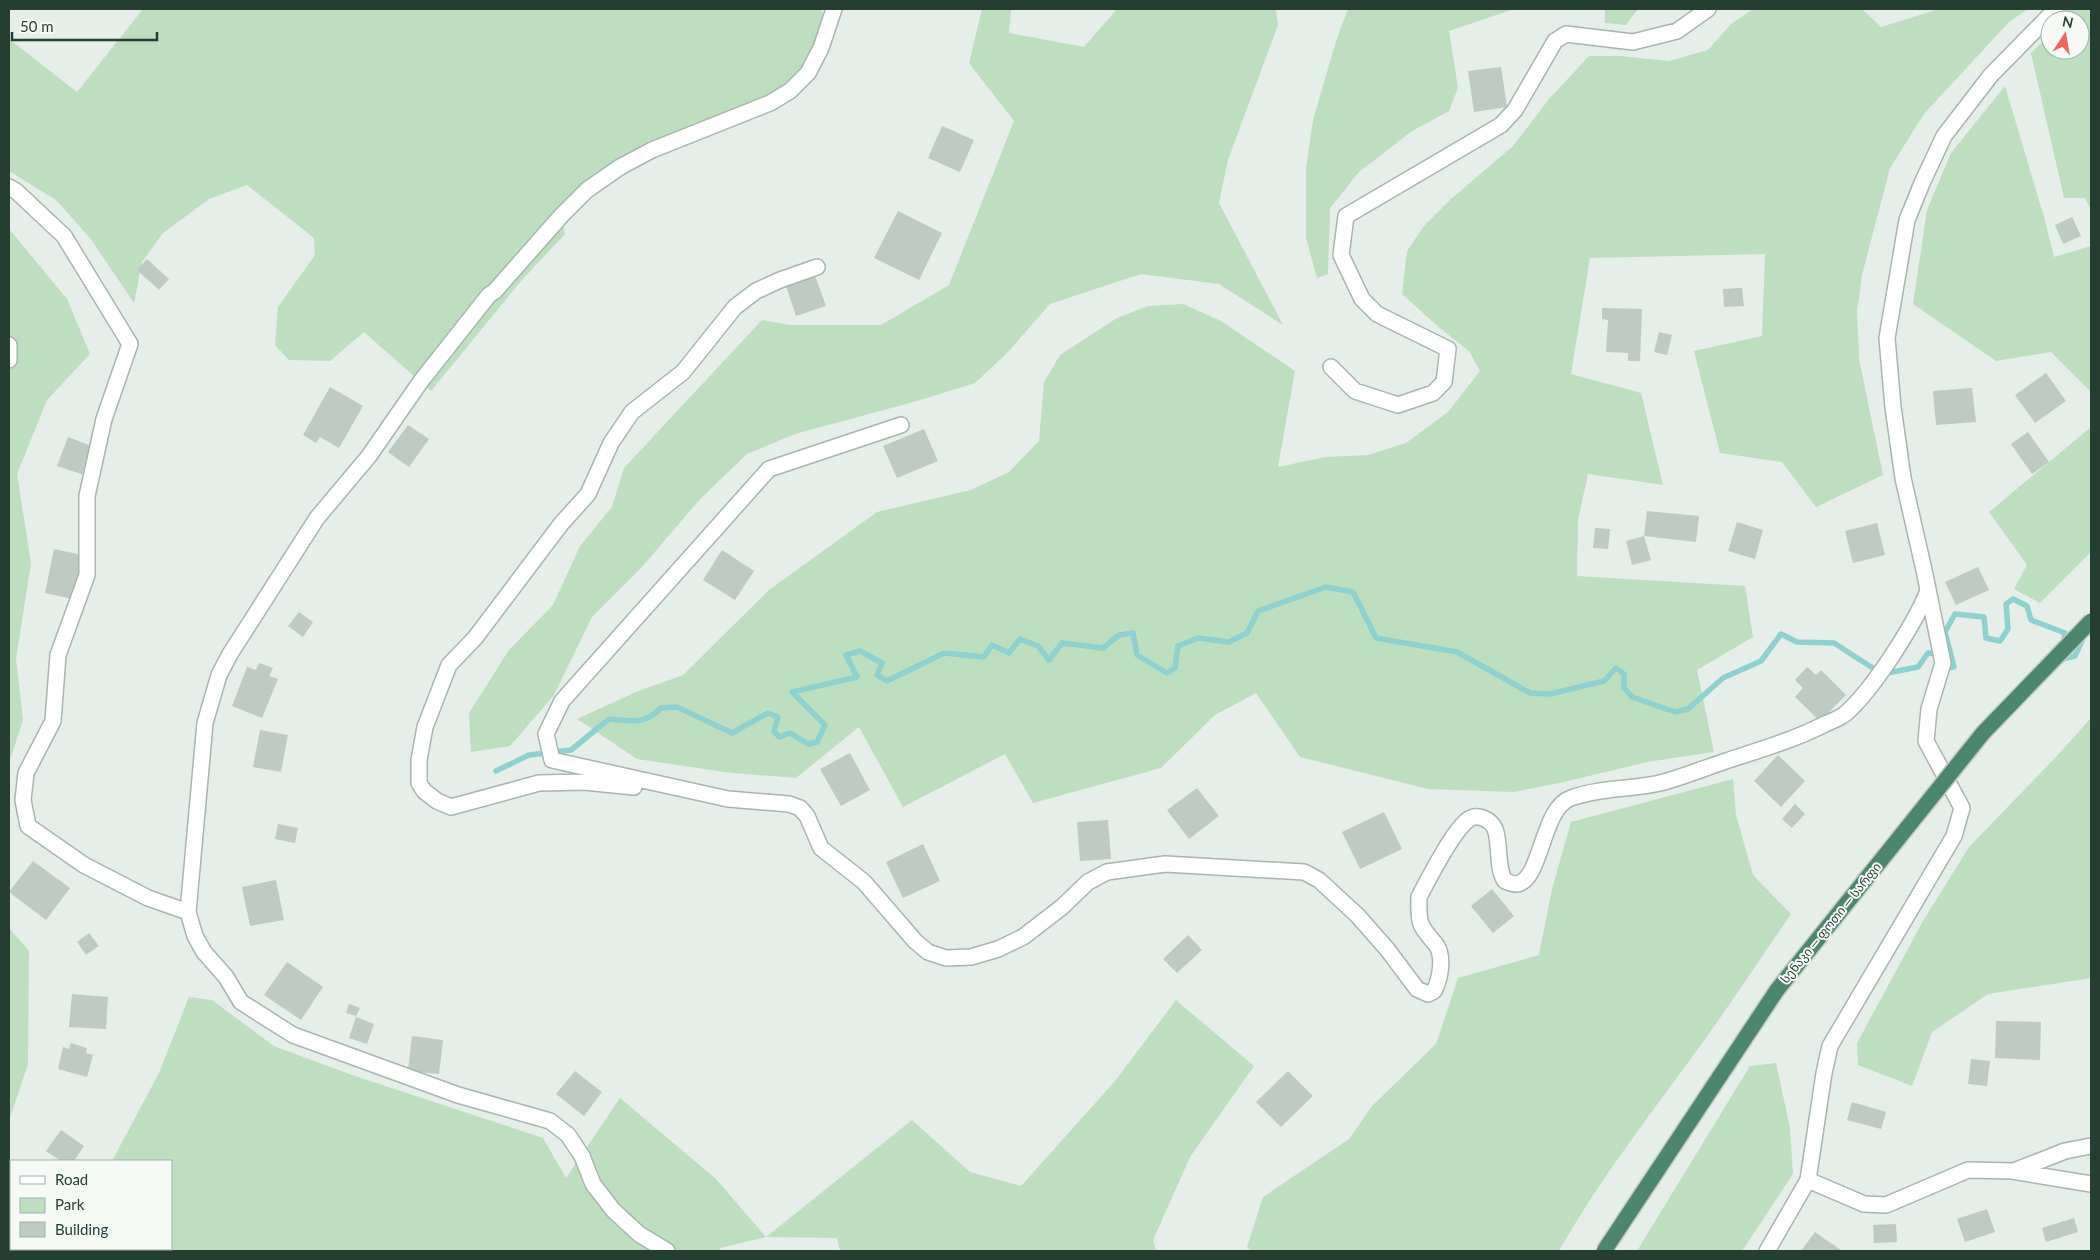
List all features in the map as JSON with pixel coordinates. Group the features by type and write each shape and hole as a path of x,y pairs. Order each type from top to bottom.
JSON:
{"highway":[{"name":"სენაკი — ფოთი — სარფი","path":"1604,1251 1777,990 1984,733 2091,621"}],"street":[{"path":"667,1251 639,1234 612,1210 593,1184 582,1156 568,1134 550,1121 458,1095 293,1035 241,1002 226,977 204,952 195,936 188,912 205,722 219,675 230,654 317,518 369,456 421,381 489,295 495,291 561,216 587,190 620,167 652,150 770,103 790,91 808,73 822,48 834,9"},
{"path":"1332,367 1355,391 1398,405 1433,393 1444,382 1448,349 1377,314 1362,300 1341,255 1346,216 1501,125 1516,110 1555,41 1566,34 1633,42 1677,31 1708,9"},
{"path":"1767,1251 1808,1180 1824,1073 1830,1046 1954,836 1962,808 1926,741 1929,709 1943,663 1903,478 1893,406 1887,338 1907,220 1944,136 1992,75 2056,9"},
{"path":"9,187 16,191 64,236 130,344 104,419 87,496 87,575 58,655 53,721 26,773 23,800 28,826 84,865 148,898 188,912"},
{"path":"693,792 584,782 539,783 451,807 437,801 419,783 419,760 425,727 449,665 480,632 561,524 588,494 611,443 632,412 683,372 735,307 756,291 817,267"},
{"path":"9,345 9,360"},
{"path":"901,424 769,469 562,701 546,734 552,760 728,799 789,804 800,808 807,816 821,848 864,882 915,941 928,952 946,958 971,957 998,949 1023,936 1062,907 1088,882 1107,872 1165,864 1295,871 1304,872 1326,886 1357,915 1387,949 1417,989 1428,994 1434,991 1439,982 1440,962 1438,949 1421,924 1420,897 1456,835 1469,819 1476,816 1484,818 1494,828 1500,856 1500,874 1505,881 1516,884 1524,880 1536,863 1556,810 1568,798 1588,793 1664,782 1779,744 1812,731 1844,715 1864,695 1886,664 1920,609 1928,591"},
{"path":"2012,1172 2065,1151 2091,1146"},
{"path":"1808,1180 1864,1204 1886,1205 1968,1170 2012,1172 2091,1184"}],"green space":[{"path":"143,9 819,9 831,20 790,91 652,150 561,216 565,234 521,281 431,391 364,332 330,361 289,360 275,345 278,307 315,255 314,238 247,185 209,199 163,233 142,262 134,303 90,238 56,200 9,171 9,39 77,92"},
{"path":"982,9 1011,9 1009,33 1084,47 1117,9 1276,9 1278,25 1228,160 1219,203 1283,325 1219,284 1141,274 1050,304 1008,352 975,383 917,401 795,434 747,454 701,498 641,568 592,617 554,695 510,746 471,752 469,713 509,650 553,605 580,546 612,507 624,468 762,320 790,325 881,325 949,285 1014,121 969,63"},
{"path":"1348,9 1514,9 1449,31 1458,88 1449,111 1412,131 1359,172 1330,208 1328,274 1317,278 1306,238 1306,169 1313,120 1336,41"},
{"path":"1605,9 1638,9 1626,25 1605,23"},
{"path":"1753,9 1862,9 1881,27 1939,9 2028,9 2009,22 1924,114 1890,168 1862,275 1857,311 1859,359 1883,475 1816,507 1782,462 1720,453 1694,351 1762,336 1765,254 1590,258 1571,374 1641,393 1663,485 1588,474 1578,520 1577,576 1745,586 1753,637 1697,670 1714,752 1647,762 1514,792 1428,789 1300,757 1256,693 1215,715 1161,768 1033,803 1005,754 903,807 859,727 796,778 732,773 637,759 577,719 636,692 683,675 769,590 877,512 971,490 1009,472 1039,441 1044,382 1060,355 1117,318 1148,306 1183,304 1221,321 1295,371 1278,467 1325,457 1368,455 1406,443 1448,412 1480,371 1469,351 1402,294 1407,251 1424,226 1451,199 1513,146 1549,99 1589,56 1619,56 1669,61 1708,50 1731,24"},
{"path":"2064,9 2091,9 2091,210 2085,198 2064,198 2031,53 2040,44 2040,60 2090,60 2090,10"},
{"path":"2005,86 2054,257 2091,246 2091,392 2051,352 1996,361 1913,304 1927,210 1951,153"},
{"path":"10,230 67,299 90,354 47,400 17,474 31,563 16,659 23,720 9,763"},
{"path":"2091,427 2091,552 2040,603 2014,589 2027,565 1989,512"},
{"path":"2091,718 2091,978 1988,994 1932,1032 1912,1086 1858,1065 1857,1043 1923,921 1969,847"},
{"path":"1733,779 1736,815 1753,875 1791,914 1592,1197 1559,1251 1251,1251 1247,1247 1263,1197 1349,1139 1372,1106 1436,1044 1458,978 1539,955 1552,889 1571,822"},
{"path":"9,928 29,951 28,1064 9,1121"},
{"path":"189,997 212,1000 274,1046 352,1075 543,1138 566,1178 620,1098 716,1179 766,1237 720,1248 721,1251 96,1251 172,1250 172,1160 113,1160 159,1073"},
{"path":"1176,1000 1254,1066 1190,1157 1153,1240 1156,1251 840,1251 837,1238 766,1237 912,1120 970,1172 1021,1186 1115,1081"},
{"path":"1776,1063 1790,1128 1793,1174 1742,1251 1637,1251 1750,1066"}],"building":[{"path":"1501,67 1507,107 1474,112 1468,71"},
{"path":"942,126 974,140 960,172 928,158"},
{"path":"898,211 942,233 919,280 874,258"},
{"path":"2072,217 2081,236 2063,244 2055,225"},
{"path":"147,259 169,279 159,290 137,270"},
{"path":"815,276 826,306 796,316 786,286"},
{"path":"1742,288 1744,306 1724,307 1723,289"},
{"path":"1602,308 1642,309 1640,361 1628,361 1628,353 1606,352 1608,320 1602,319"},
{"path":"1659,332 1672,335 1667,355 1654,352"},
{"path":"2046,373 2066,401 2035,423 2015,395"},
{"path":"330,387 363,406 339,448 320,437 316,443 303,435"},
{"path":"1972,388 1976,422 1936,425 1933,391"},
{"path":"408,425 429,439 409,467 388,452"},
{"path":"924,429 938,461 897,478 883,446"},
{"path":"2028,432 2049,462 2032,474 2011,444"},
{"path":"68,437 94,447 84,475 57,466"},
{"path":"1647,511 1699,516 1696,542 1644,536"},
{"path":"1737,522 1763,530 1755,559 1728,551"},
{"path":"1877,523 1885,555 1853,563 1845,531"},
{"path":"1595,528 1610,529 1608,549 1593,548"},
{"path":"1644,536 1651,560 1632,565 1626,541"},
{"path":"54,549 87,556 77,600 45,593"},
{"path":"722,550 754,571 735,600 703,580"},
{"path":"1978,567 1989,590 1956,605 1945,582"},
{"path":"299,612 313,622 303,637 288,626"},
{"path":"259,663 273,668 269,676 278,679 262,718 232,706 247,667 256,670"},
{"path":"1807,667 1816,675 1821,670 1846,695 1820,721 1795,697 1803,688 1795,680"},
{"path":"260,730 288,735 281,772 253,767"},
{"path":"850,753 870,790 841,806 820,769"},
{"path":"1778,755 1805,781 1781,807 1754,781"},
{"path":"1197,788 1219,816 1189,839 1167,810"},
{"path":"1795,804 1805,814 1792,828 1782,819"},
{"path":"1384,812 1402,849 1360,869 1342,832"},
{"path":"1108,820 1111,859 1080,861 1077,822"},
{"path":"278,824 298,828 295,843 275,839"},
{"path":"923,844 940,881 903,898 886,862"},
{"path":"33,861 70,888 46,920 9,892"},
{"path":"276,880 284,920 250,926 242,887"},
{"path":"1492,889 1514,916 1493,933 1471,906"},
{"path":"89,933 99,946 86,955 77,942"},
{"path":"1188,935 1202,950 1177,973 1163,959"},
{"path":"287,962 323,987 301,1020 264,995"},
{"path":"72,994 108,997 106,1029 69,1027"},
{"path":"349,1004 360,1008 356,1016 346,1013"},
{"path":"356,1017 374,1024 367,1044 349,1038"},
{"path":"1996,1021 2041,1022 2040,1060 1995,1058"},
{"path":"412,1036 443,1040 439,1074 408,1071"},
{"path":"71,1043 87,1048 86,1053 93,1055 87,1077 58,1069 63,1047 69,1049"},
{"path":"1971,1059 1990,1061 1987,1086 1968,1084"},
{"path":"575,1071 602,1092 584,1116 556,1094"},
{"path":"1288,1071 1313,1096 1281,1127 1256,1102"},
{"path":"1852,1102 1886,1112 1881,1129 1847,1120"},
{"path":"61,1130 84,1146 75,1160 60,1160 46,1151"},
{"path":"1987,1209 1995,1232 1965,1242 1957,1219"},
{"path":"2074,1218 2078,1232 2046,1242 2042,1228"},
{"path":"1896,1224 1897,1242 1874,1243 1873,1225"},
{"path":"1815,1232 1842,1251 1801,1251"}],"waterway":[{"path":"496,771 529,755 571,750 609,719 637,721 649,717 661,708 677,707 732,733 768,713 778,717 774,731 779,737 790,733 808,744 817,742 825,725 792,692 857,677 846,655 860,651 882,663 877,675 887,681 944,653 984,657 992,645 1009,653 1020,639 1038,646 1049,660 1062,643 1103,648 1119,635 1133,633 1137,655 1167,673 1175,668 1178,646 1198,638 1229,642 1247,633 1258,611 1326,587 1353,592 1376,638 1457,652 1530,693 1550,694 1604,681 1616,668 1624,674 1624,688 1632,697 1675,712 1688,709 1723,678 1761,661 1781,634 1797,642 1834,643 1882,674 1918,667 1928,653 1938,654"},
{"path":"1945,664 1949,668 1954,667 1945,632 1955,614 1984,617 1986,638 2000,641 2008,629 2006,604 2013,599 2027,606 2031,620 2065,633 2063,645"},
{"path":"2063,655 2062,659 2075,656 2085,634 2091,632"}]}
